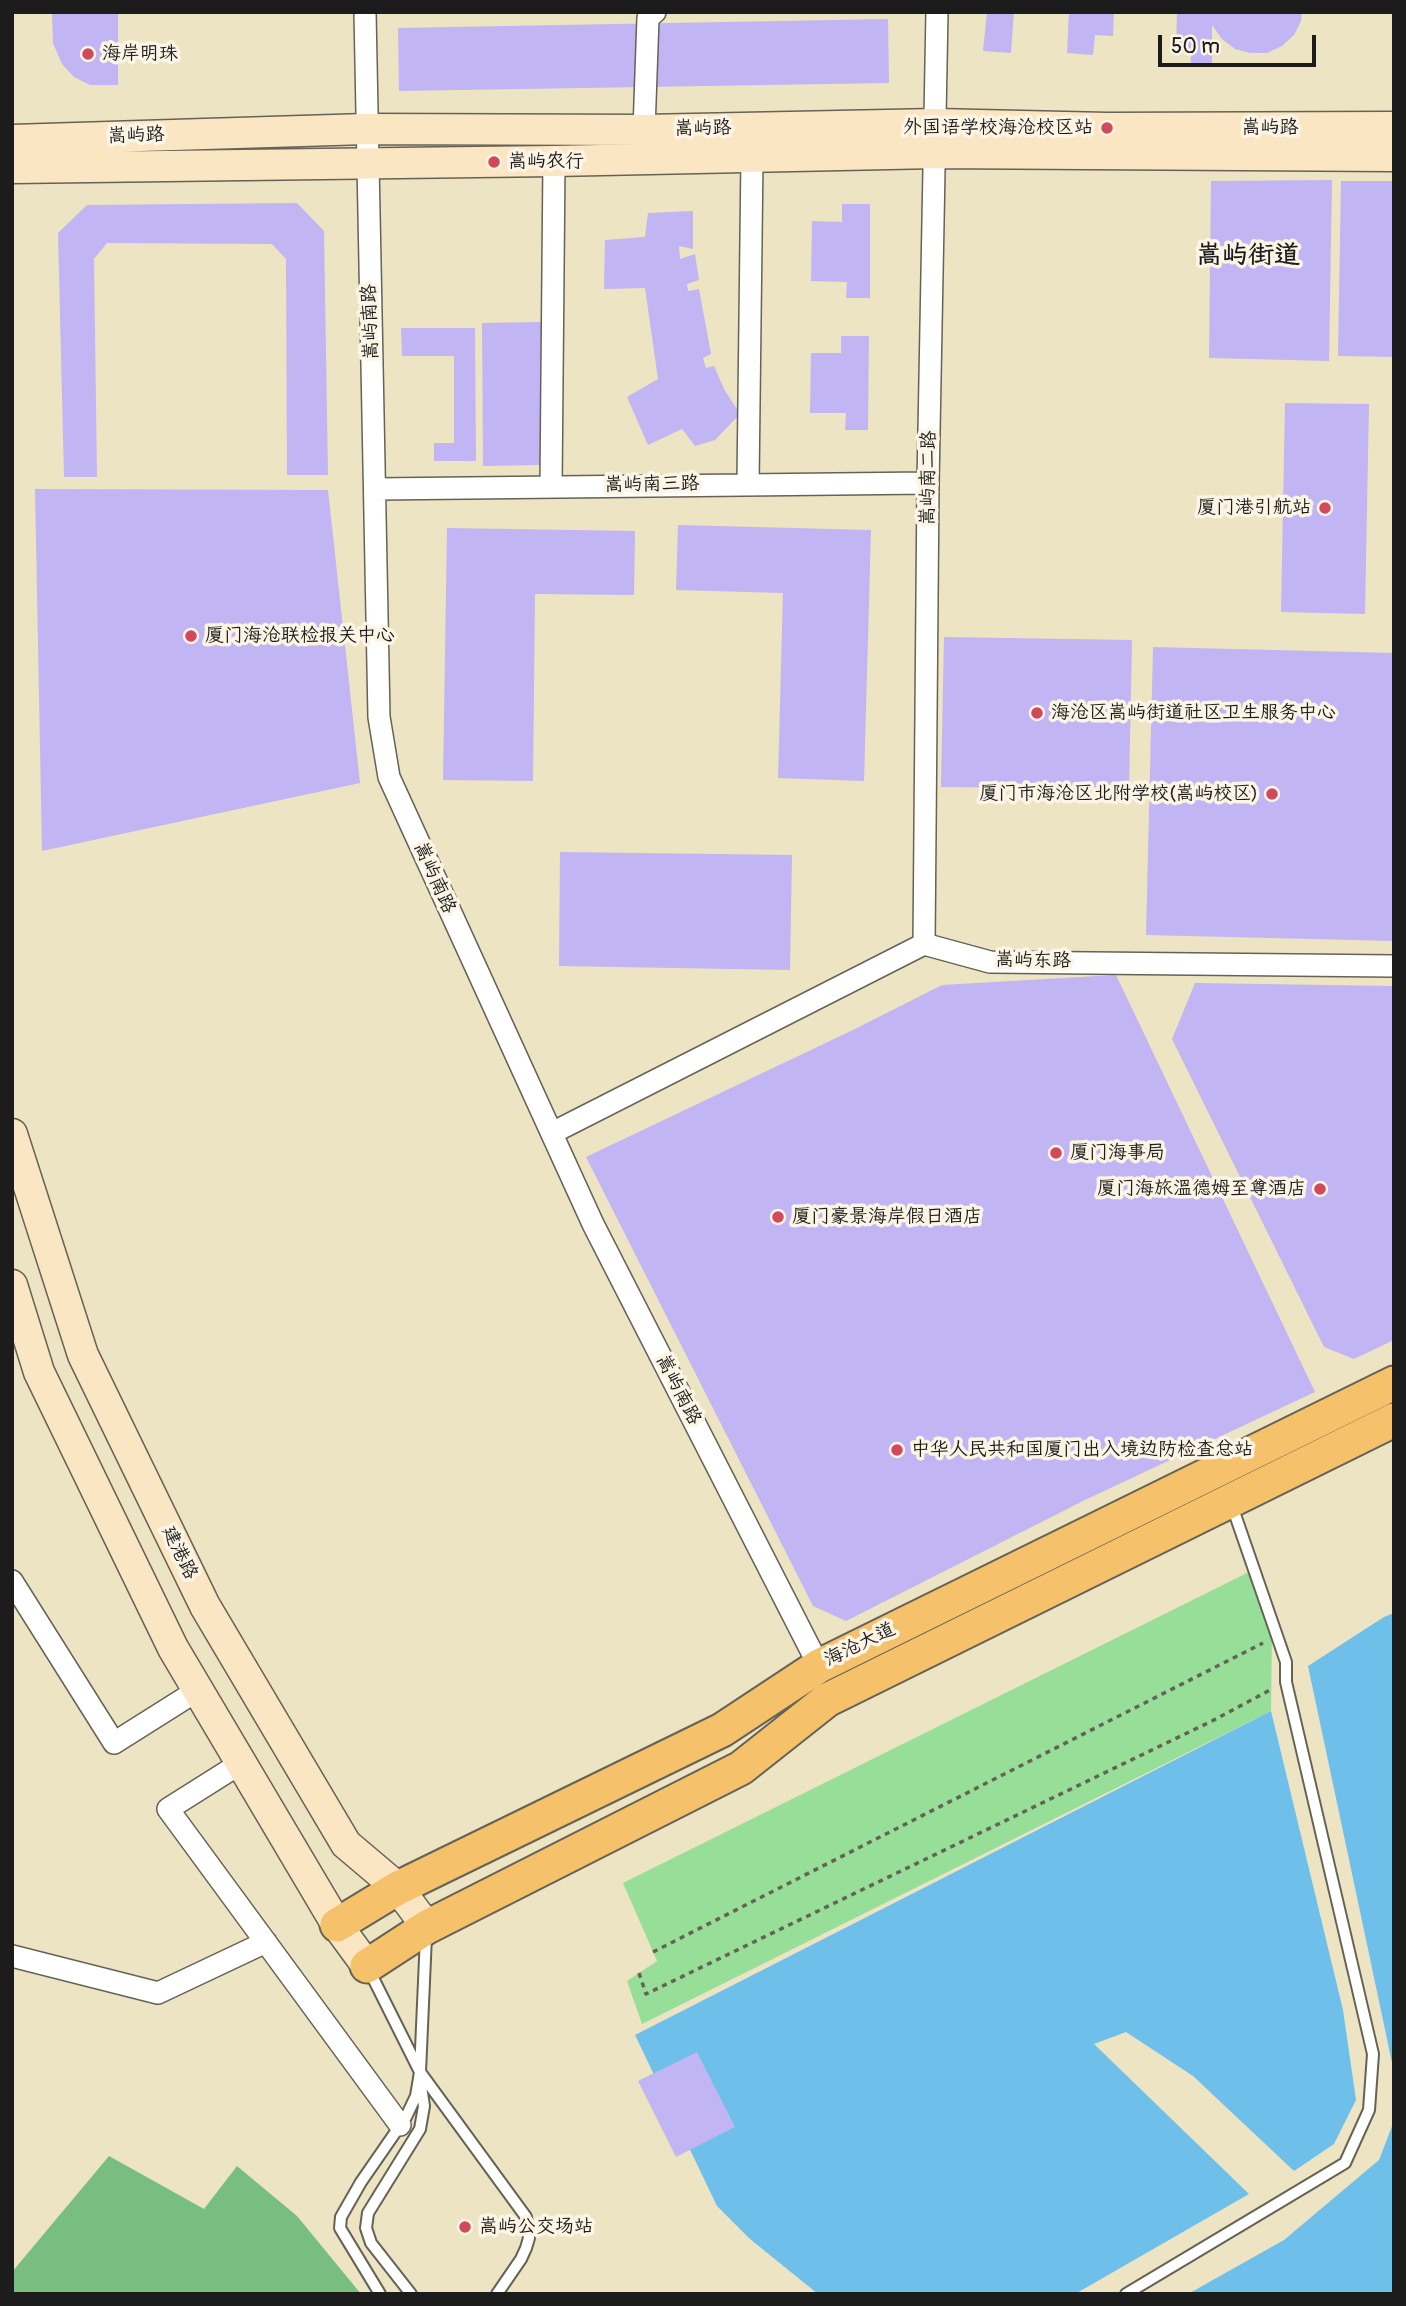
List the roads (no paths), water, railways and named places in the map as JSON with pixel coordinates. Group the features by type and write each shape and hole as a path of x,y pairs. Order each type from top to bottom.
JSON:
{"main road":[{"name":"海沧大道","path":"337,1925 398,1888 722,1730 819,1666 1394,1383"},
{"name":"海沧大道","path":"367,1966 427,1927 741,1768 827,1700 1394,1420"}],"street":[{"name":"嵩屿南路","path":"367,12 366,129 379,717 389,777 593,1224 819,1666"},
{"path":"644,130 648,18 654,12"},
{"name":"嵩屿南二路","path":"924,944 928,483 937,12"},
{"name":"嵩屿路","path":"12,168 752,157 936,139 1107,128 1394,127"},
{"name":"嵩屿路","path":"12,140 366,129 644,130 1394,156"},
{"path":"748,483 752,157"},
{"path":"551,487 554,161"},
{"name":"嵩屿南三路","path":"376,489 928,483"},
{"path":"552,1133 924,944"},
{"name":"嵩屿东路","path":"924,944 990,962 1394,966"},
{"name":"建港路","path":"12,1134 83,1355 205,1606 346,1844 398,1888 427,1927"},
{"path":"13,1289 39,1372 173,1648 337,1925 367,1966"},
{"path":"12,1581 114,1743 198,1690"},
{"path":"241,1763 168,1809 400,2125"},
{"path":"12,1956 158,1993 266,1942"}],"lane":[{"path":"1126,2294 1345,2163 1369,2110 1373,2054 1286,1682 1286,1662 1230,1501"},
{"path":"411,2294 371,2244 366,2228 368,2213 420,2129 424,2106 420,2072 427,1927"},
{"path":"367,1966 420,2072 526,2217 529,2238 526,2248 497,2294"},
{"path":"380,2294 340,2228 341,2217 361,2182 412,2107 420,2072"}],"water":[{"path":"1394,1613 1394,2072 1308,1666"},
{"path":"1271,1711 1343,2010 1356,2100 1334,2144 1294,2171 1193,2076 1126,2032 1094,2044 1249,2194 1075,2294 818,2294 750,2239 717,2206 635,2035"},
{"path":"1394,2121 1394,2294 1188,2294 1284,2240 1379,2160"}],"place":[{"name":"海岸明珠","path":"88,54"},
{"name":"外国语学校海沧校区站","path":"1107,128"},
{"name":"嵩屿农行","path":"494,162"},
{"name":"厦门港引航站","path":"1325,508"},
{"name":"厦门海沧联检报关中心","path":"191,636"},
{"name":"海沧区嵩屿街道社区卫生服务中心","path":"1037,713"},
{"name":"厦门市海沧区北附学校(嵩屿校区)","path":"1272,794"},
{"name":"厦门海事局","path":"1056,1153"},
{"name":"厦门海旅温德姆至尊酒店","path":"1320,1189"},
{"name":"厦门豪景海岸假日酒店","path":"778,1217"},
{"name":"中华人民共和国厦门出入境边防检查总站","path":"897,1450"},
{"name":"嵩屿公交场站","path":"465,2227"}],"district":[{"name":"嵩屿街道","path":"1248,256"}]}
